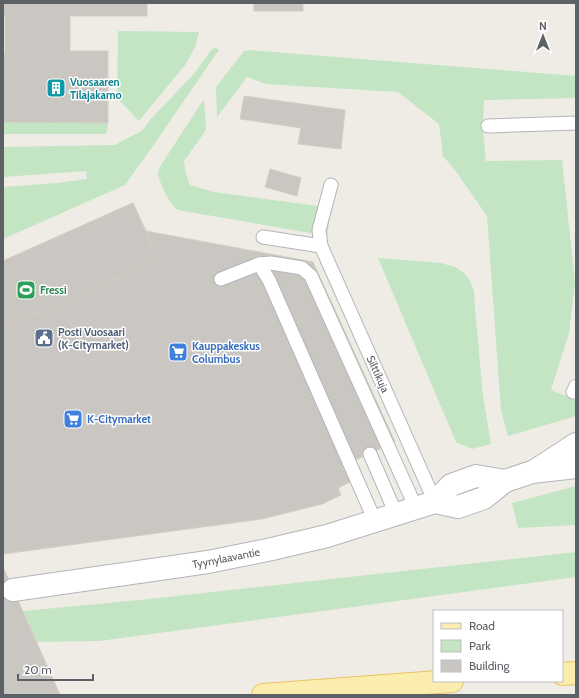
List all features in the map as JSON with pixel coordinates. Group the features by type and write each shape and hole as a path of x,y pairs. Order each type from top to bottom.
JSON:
{"main road":[{"path":"563,674 576,673"},
{"path":"263,695 438,682"}],"street":[{"name":"Tyynylaavantie","path":"532,472 576,444"},
{"name":"Tyynylaavantie","path":"13,590 208,562 306,541 425,505 458,507 484,498 505,481 532,472 576,467"}],"lane":[{"path":"488,126 576,123"},
{"path":"263,237 321,246 319,230 331,185"},
{"name":"Silttikuja","path":"321,246 425,505"},
{"path":"221,279 259,264 271,263 302,268 311,276 425,505"},
{"path":"259,264 269,280 375,520"},
{"path":"370,454 396,514"}],"green space":[{"path":"118,31 199,32 195,47 185,65 139,121 117,98"},
{"path":"216,48 219,50 125,185 3,239 3,187 87,179 86,171 3,177 3,147 115,145 143,130 150,120 194,74 212,49"},
{"path":"249,50 576,76 576,98 484,100 483,131 486,161 562,160 575,282 569,333 551,390 576,400 576,416 508,436 501,410 487,216 455,170 443,156 439,124 398,92 266,84 247,77 217,117 216,87 244,51"},
{"path":"204,99 206,130 184,161 186,174 190,185 214,192 325,207 330,216 327,236 178,210 175,207 169,200 162,186 158,176 158,171"},
{"path":"3,122 108,123 107,132 104,134 3,134"},
{"path":"378,258 441,263 455,267 464,273 470,281 474,291 483,396 491,444 472,449 456,442"},
{"path":"576,486 576,525 518,528 512,503"},
{"path":"576,552 576,577 99,641 37,642 23,611 140,600"}],"building":[{"name":"Vuosaaren Tilajakamo","path":"3,3 147,3 147,16 70,16 70,51 108,51 108,123 3,122 3,54 5,54 5,16 3,16"},
{"path":"254,3 303,3 303,11 254,11"},
{"path":"244,96 345,110 341,149 298,144 301,128 240,119"},
{"path":"270,169 301,178 297,196 265,187"},
{"name":"Kauppakeskus Columbus","path":"133,203 146,231 313,262 395,442 342,466 350,482 338,488 341,495 322,504 262,519 3,554 3,261"},
{"path":"133,203 158,260 3,328 3,261"},
{"path":"3,567 60,695 3,695"}],"place":[{"name":"Vuosaaren Tilajakamo","path":"56,88"},
{"name":"Fressi","path":"26,290"},
{"name":"Posti Vuosaari (K-Citymarket)","path":"44,338"},
{"name":"Kauppakeskus Columbus","path":"178,352"},
{"name":"K-Citymarket","path":"73,419"}]}
